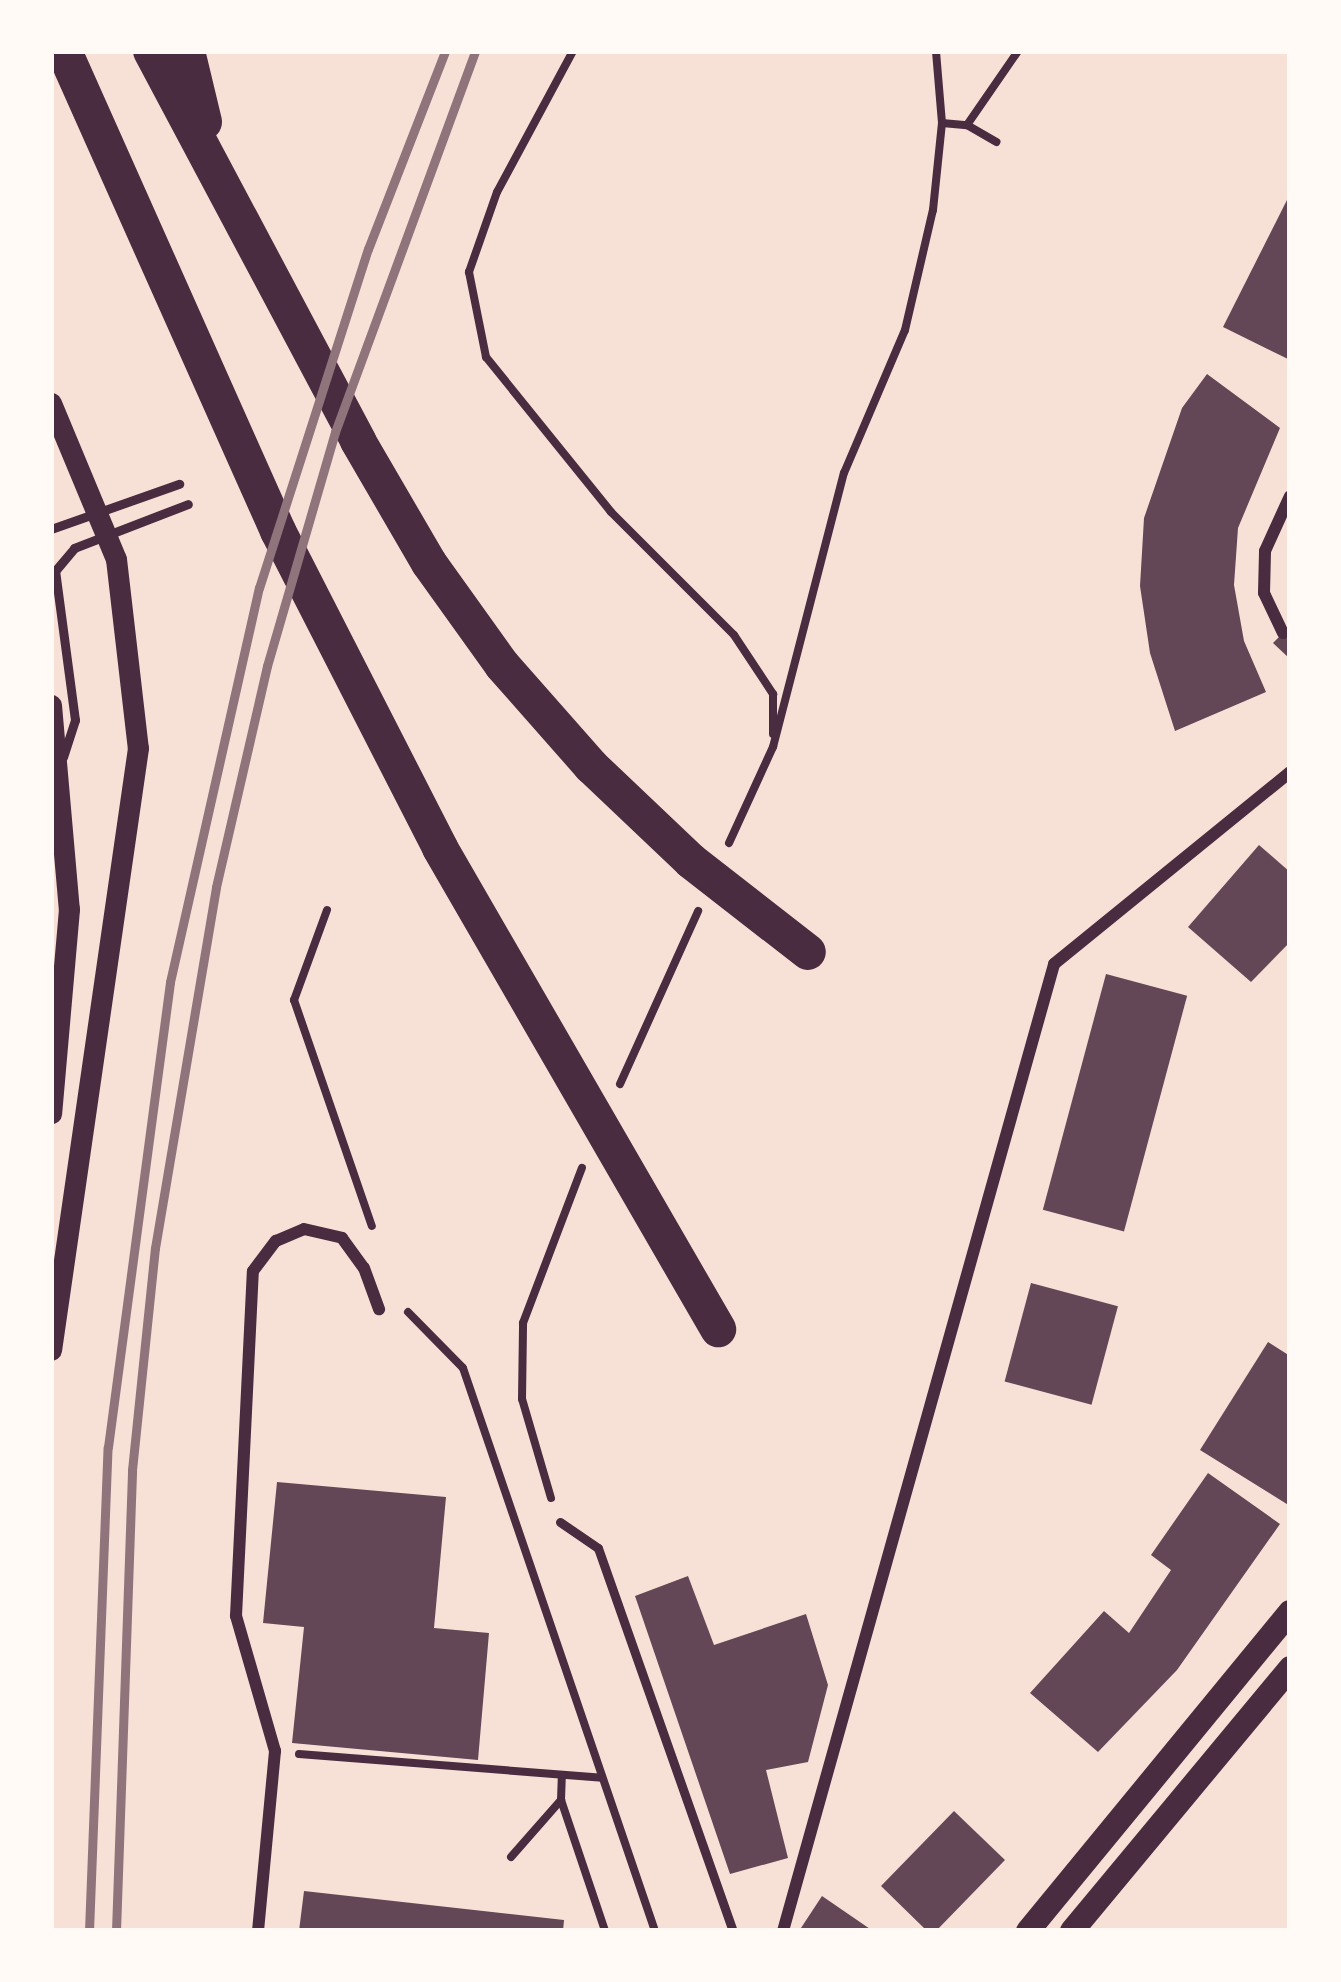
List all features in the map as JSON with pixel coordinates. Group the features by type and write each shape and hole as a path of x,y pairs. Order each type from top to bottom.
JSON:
{"highway":[{"path":"61,51 278,531 440,848 718,1329"},
{"path":"152,51 358,441 429,563 502,665 674,846 808,952"},
{"path":"187,51 214,166"}],"main road":[{"path":"1028,1931 1290,1612"},
{"path":"1072,1931 1290,1668"}],"street":[{"path":"51,404 116,559 137,697 136,789 51,1350"},
{"path":"1283,633 1264,593 1265,551 1290,496"},
{"path":"51,705 69,909 51,1113"},
{"path":"783,1931 1054,964 1287,780"},
{"path":"258,1931 275,1751 236,1616 254,1271 276,1241 304,1229 342,1238 380,1309"}],"lane":[{"path":"51,529 179,484"},
{"path":"59,764 75,720 55,571 74,548 188,504"},
{"path":"560,1522 598,1548 733,1931"}],"path":[{"path":"573,51 497,192 469,272 486,357 611,512 734,634 773,694 773,747"},
{"path":"724,856 773,747 844,473 905,330 933,210 942,123 936,51"},
{"path":"967,125 1018,51"},
{"path":"942,123 967,125 996,142"},
{"path":"616,1094 704,899"},
{"path":"327,910 294,1000 376,1237"},
{"path":"547,1246 586,1159"},
{"path":"380,1309 398,1302 464,1368 655,1931"},
{"path":"275,1751 602,1778"},
{"path":"562,1774 561,1800 605,1931"},
{"path":"511,1857 561,1800"}],"building":[{"path":"1290,194 1290,360 1223,327"},
{"path":"1207,374 1280,428 1238,528 1234,585 1244,641 1266,692 1175,731 1150,653 1140,586 1144,518 1182,408"},
{"path":"1290,626 1290,659 1273,643"},
{"path":"1259,845 1290,872 1290,942 1251,982 1188,927"},
{"path":"1106,974 1187,996 1124,1231 1043,1210"},
{"path":"1031,1283 1118,1306 1092,1405 1005,1382"},
{"path":"1268,1342 1290,1356 1290,1506 1200,1450"},
{"path":"1208,1473 1280,1524 1177,1670 1098,1752 1030,1693 1104,1611 1129,1633 1171,1570 1151,1555"},
{"path":"277,1482 446,1497 434,1628 489,1633 478,1760 292,1743 304,1627 263,1623"},
{"path":"688,1576 714,1645 806,1614 828,1685 808,1762 766,1770 788,1858 730,1874 635,1596"},
{"path":"954,1811 1005,1860 936,1931 927,1931 881,1886"},
{"path":"304,1891 564,1920 563,1931 299,1931"},
{"path":"822,1896 873,1931 799,1931"}],"railway":[{"path":"89,1931 108,1447 170,982 259,588 368,249 445,51"},
{"path":"116,1931 132,1470 155,1248 216,887 267,666 335,432 475,51"}]}
